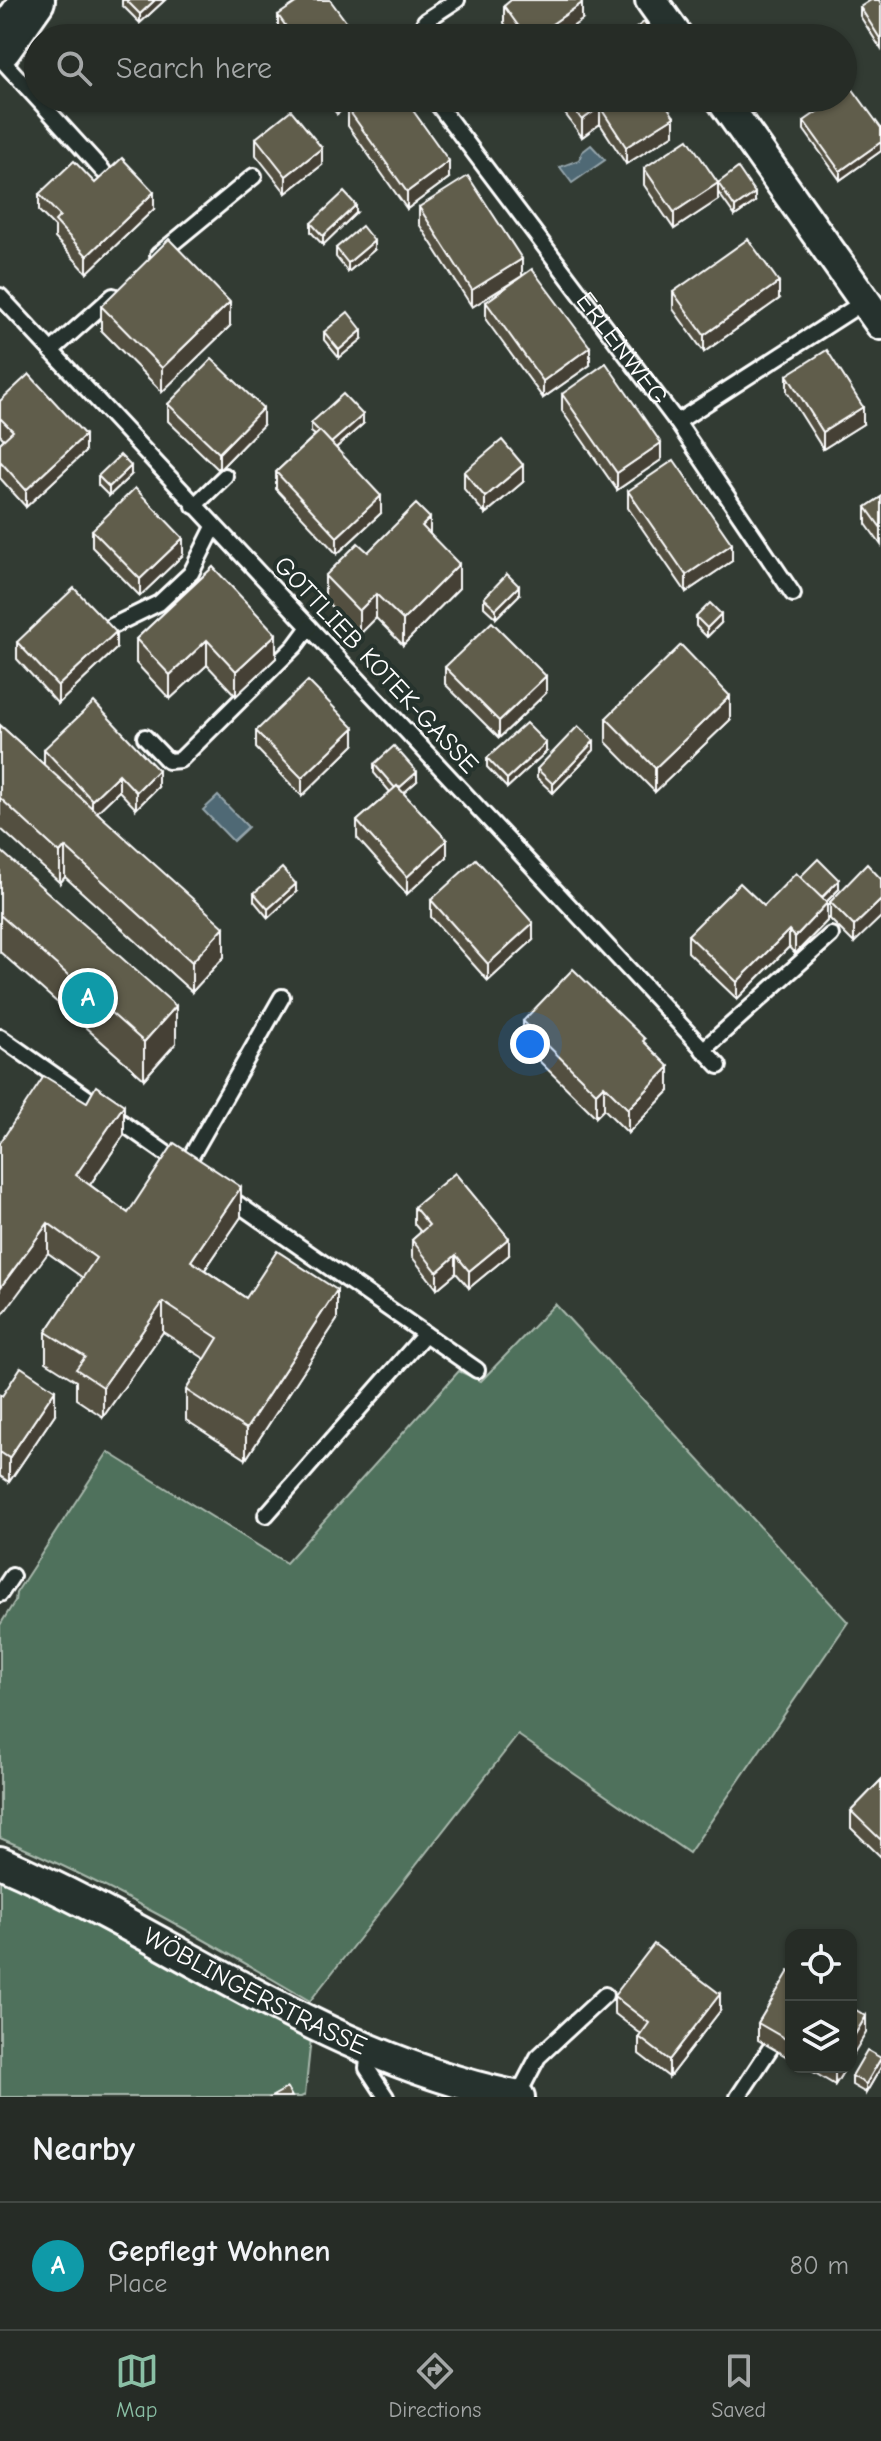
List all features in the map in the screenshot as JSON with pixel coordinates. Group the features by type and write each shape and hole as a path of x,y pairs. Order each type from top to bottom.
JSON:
{"main road":[{"path":"0,47 33,0"}],"street":[{"path":"651,0 668,24"},
{"name":"ERLENWEG","path":"731,112 873,313"},
{"name":"WÖBLINGERSTRASSE","path":"0,1862 58,1887 351,2044 432,2074 518,2097"}],"lane":[{"path":"424,24 457,0"},
{"path":"0,58 24,84"},
{"path":"49,112 103,171"},
{"name":"ERLENWEG","path":"444,112 677,422 873,313"},
{"path":"148,263 254,176"},
{"path":"51,351 127,283"},
{"name":"GOTTLIEB KOTEK-GASSE","path":"0,296 719,1066"},
{"path":"677,422 793,594"},
{"path":"194,506 225,476"},
{"path":"106,629 159,603 191,573 214,527"},
{"path":"145,737 168,761 180,760 295,646 309,627"},
{"path":"703,1050 831,935"},
{"path":"198,1176 282,997"},
{"path":"0,1037 477,1370"},
{"path":"266,1515 425,1334"},
{"path":"0,1594 12,1576"},
{"path":"518,2097 538,2057 605,1995"},
{"path":"738,2097 771,2047"},
{"path":"369,2050 367,2068 386,2097"}],"green space":[{"path":"555,1304 848,1622 689,1853 518,1735 310,2001 119,1894 0,1838 0,1625 15,1601 16,1593 108,1452 286,1563 459,1371 481,1381"},
{"path":"0,1878 96,1919 311,2038 305,2095 0,2097"}],"water":[{"path":"591,145 605,160 572,183 560,167 579,160 582,152"},
{"path":"218,796 248,827 233,841 203,810"}],"building":[{"path":"126,0 155,0 140,14"},
{"path":"300,0 330,0 348,24 284,24 278,15"},
{"path":"511,0 580,0 582,3 552,24 517,24 504,6"},
{"path":"871,0 879,0 881,4 881,40 860,7"},
{"path":"857,95 881,128 881,142 840,171 804,121 817,112 857,112"},
{"path":"293,112 322,148 286,176 256,138"},
{"path":"350,112 414,112 449,161 407,192"},
{"path":"576,112 593,112 582,120"},
{"path":"603,112 671,112 674,117 626,147"},
{"path":"688,139 718,183 674,212 644,168"},
{"path":"122,158 154,192 87,256 55,221 60,216 39,194 74,161 95,183"},
{"path":"738,168 755,193 735,207 718,183"},
{"path":"468,176 522,259 472,290 419,207"},
{"path":"344,192 356,205 323,236 311,223"},
{"path":"362,226 374,241 348,263 336,248"},
{"path":"169,239 230,302 162,368 101,306"},
{"path":"748,239 779,282 704,335 673,292"},
{"path":"532,269 590,347 543,381 486,302"},
{"path":"348,312 362,330 339,350 324,332"},
{"path":"827,350 863,407 823,432 787,375"},
{"path":"212,359 263,408 219,453 168,404"},
{"path":"606,363 661,443 617,473 562,394"},
{"path":"29,374 85,435 26,490 0,461 0,443 13,431 0,418 0,401"},
{"path":"343,394 363,415 331,443 311,423"},
{"path":"320,431 381,496 337,537 276,472"},
{"path":"502,440 523,465 485,497 464,472"},
{"path":"120,455 131,466 109,487 98,476"},
{"path":"674,460 732,544 686,575 628,491"},
{"path":"135,488 183,538 140,579 92,530"},
{"path":"881,497 881,528 866,507"},
{"path":"416,504 430,518 422,526 459,564 403,620 376,594 359,611 325,576 358,543 368,552"},
{"path":"213,567 276,634 236,671 207,640 170,675 136,639"},
{"path":"507,574 519,586 496,609 484,598"},
{"path":"74,588 116,632 58,686 17,642"},
{"path":"710,603 721,614 707,628 696,617"},
{"path":"492,622 546,676 499,721 445,667"},
{"path":"681,645 730,696 655,768 606,718"},
{"path":"308,681 354,728 302,778 256,731"},
{"path":"94,702 158,770 136,792 119,774 92,800 44,749"},
{"path":"526,723 546,743 507,779 487,758"},
{"path":"0,725 224,927 192,962 65,847 60,853 0,798"},
{"path":"578,726 594,741 553,784 537,769"},
{"path":"394,746 417,772 399,788 395,788 374,764"},
{"path":"397,786 447,840 407,877 357,821"},
{"path":"0,850 176,1006 144,1042 0,915"},
{"path":"476,859 533,923 488,964 431,900"},
{"path":"818,859 839,880 821,898 800,877"},
{"path":"867,864 881,879 881,900 854,926 830,902"},
{"path":"282,868 296,884 268,909 254,893"},
{"path":"796,873 827,903 795,937 789,930 737,982 688,935 740,883 764,906"},
{"path":"573,969 645,1039 643,1041 669,1067 628,1109 604,1085 596,1093 523,1021"},
{"path":"44,1076 87,1102 96,1086 124,1105 76,1175 128,1213 174,1143 241,1187 191,1261 246,1298 277,1251 337,1290 246,1429 186,1390 218,1338 163,1302 103,1387 76,1369 85,1357 46,1332 96,1258 48,1223 0,1288 0,1143"},
{"path":"455,1173 509,1238 469,1271 456,1255 437,1272 412,1240 429,1225 414,1207"},
{"path":"21,1367 55,1390 9,1458 0,1452 0,1395"},
{"path":"881,1780 881,1840 851,1811"},
{"path":"654,1944 720,1994 669,2060 639,2037 649,2023 614,1996"},
{"path":"785,1978 785,2039 758,2023"},
{"path":"857,2011 866,2016 857,2031"},
{"path":"867,2050 881,2058 866,2084 852,2076 857,2073"},
{"path":"287,2088 292,2097 271,2097"}],"place":[{"name":"Gepflegt Wohnen","path":"88,998"}]}
